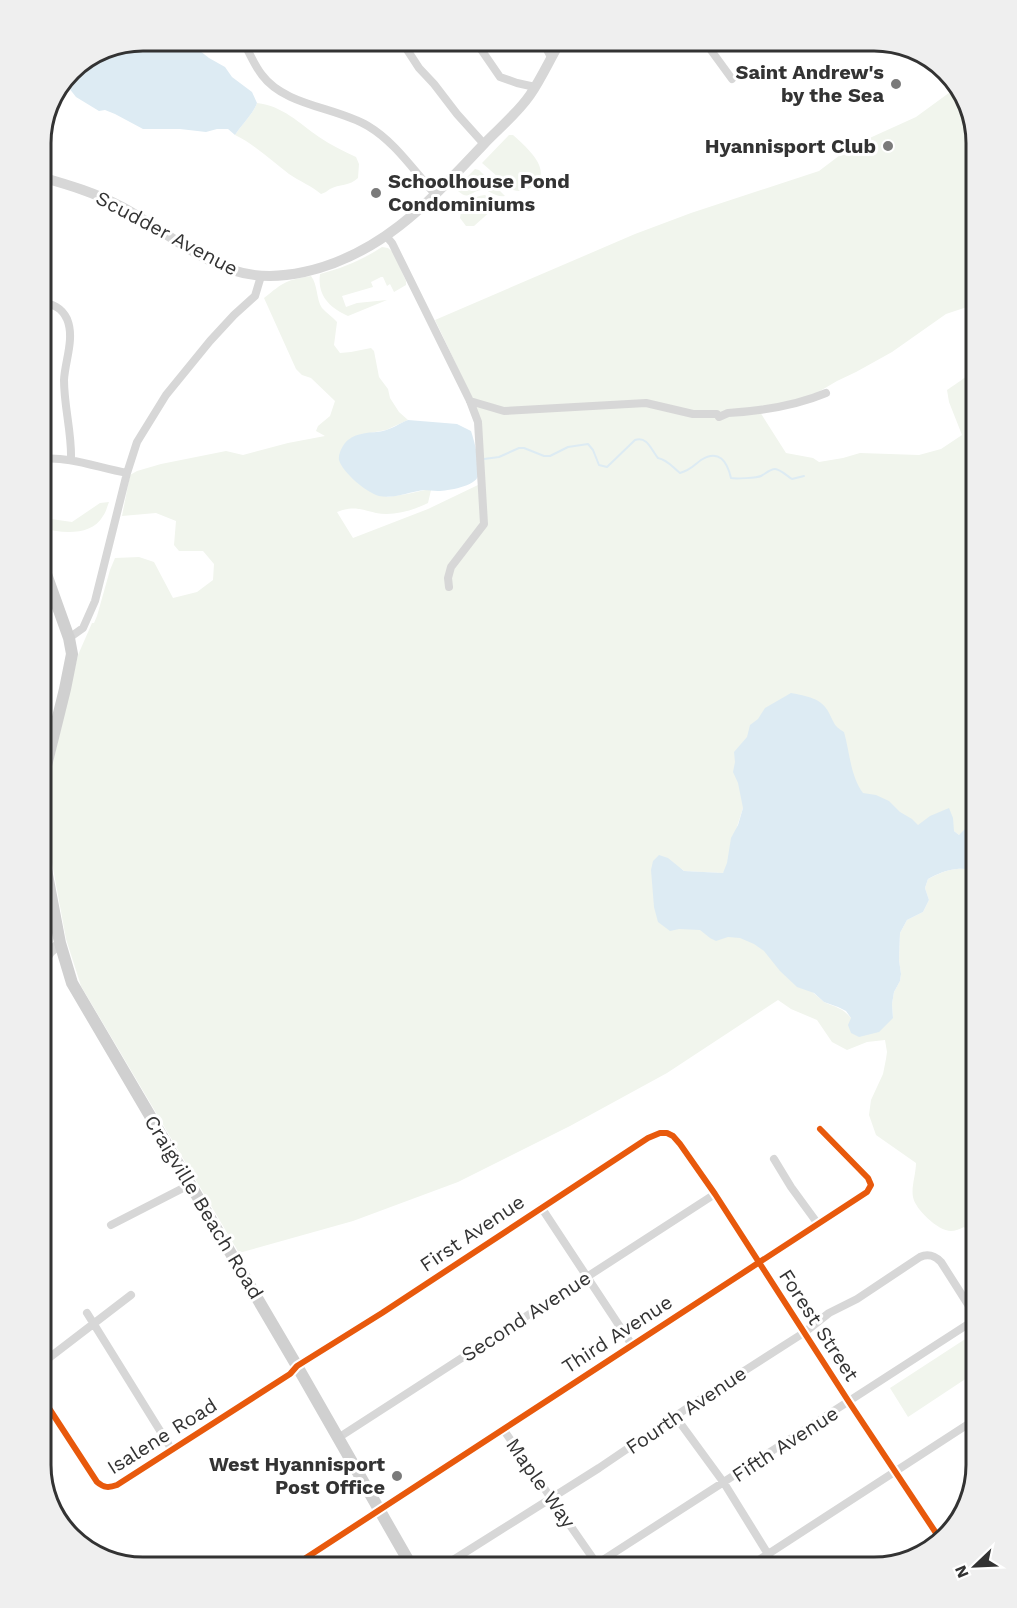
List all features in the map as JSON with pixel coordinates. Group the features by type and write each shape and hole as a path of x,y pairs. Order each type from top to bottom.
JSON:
{"main road":[{"path":"51,588 69,638 72,654 51,731"},
{"name":"Craigville Beach Road","path":"51,896 60,943 72,983 406,1557"}],"street":[{"path":"248,51 262,75 275,88 365,124 379,133 435,194"},
{"path":"408,51 419,68 484,144"},
{"path":"482,51 500,77 517,84 535,87"},
{"path":"548,51 551,57"},
{"name":"Scudder Avenue","path":"51,180 96,195 123,208 155,229 222,266 261,276 282,276 315,270 356,254 387,237 410,218 522,104 535,87 555,51"},
{"path":"711,51 732,80"},
{"path":"387,237 470,401 478,422 484,524 451,567 448,578 449,587"},
{"path":"69,638 83,628 95,601 137,442 157,407 210,342 255,296 261,276"},
{"path":"51,303 67,318 69,326 70,336 64,379 66,416 72,446 71,460"},
{"path":"470,401 504,411 646,403 693,414 717,414 719,417 728,413 786,406 826,393"},
{"path":"478,422 489,407"},
{"path":"51,457 127,473"},
{"path":"51,951 60,943"},
{"name":"Third Avenue","path":"307,1557 867,1192 871,1185 866,1176 820,1129"},
{"name":"Forest Street","path":"667,1133 677,1139 714,1194 935,1534"},
{"name":"First Avenue","path":"297,1366 382,1313 648,1138 667,1133"},
{"path":"774,1159 818,1224"},
{"path":"111,1225 191,1184"},
{"name":"Second Avenue","path":"338,1438 714,1194"},
{"path":"541,1207 632,1345"},
{"name":"Fourth Avenue","path":"458,1557 805,1332 829,1313 857,1299 920,1257 935,1256 966,1302"},
{"path":"51,1356 131,1295"},
{"path":"87,1313 172,1450"},
{"name":"Fifth Avenue","path":"610,1557 966,1325"},
{"name":"Isalene Road","path":"51,1413 97,1482 111,1488 281,1380 297,1366"},
{"path":"675,1416 724,1483 768,1555"},
{"path":"765,1557 966,1426"},
{"name":"Maple Way","path":"503,1429 590,1557"}],"shaded area":[{"path":"142,51 200,51 225,67 232,77 252,92 257,103 235,135 228,129 206,132 143,129 115,114 105,110 99,111 76,97 70,87 97,63 113,56"},
{"name":"Hyannisport Club","path":"951,92 961,113 966,142 966,307 946,314 892,352 796,405 760,412 786,453 813,458 819,462 860,453 919,455 941,449 962,435 949,402 947,390 966,376 966,832 959,835 954,831 743,808 736,830 734,857 723,873 684,871 681,868 729,932 754,942 824,1002 842,1010 851,1018 893,1018 894,992 901,974 900,933 907,920 923,912 929,900 925,888 928,879 949,870 966,869 966,1229 964,1227 954,1231 946,1230 922,1213 913,1197 916,1163 876,1135 869,1115 871,1100 883,1074 887,1052 885,1040 867,1042 847,1050 832,1042 817,1020 791,1009 778,1000 667,1073 570,1126 458,1182 353,1221 239,1253 81,986 66,939 51,857 51,771 78,655 97,616 115,558 139,557 154,562 173,598 197,592 213,580 214,564 203,551 179,551 174,545 176,521 156,513 122,516 130,475 161,464 226,451 243,455 325,436 316,431 318,426 330,416 335,401 311,378 302,375 296,369 264,298 286,282 311,276 322,308 337,322 334,345 340,353 371,348 374,351 379,377 388,389 390,398 399,412 408,420 386,430 359,435 387,497 431,490 428,503 402,512 382,514 352,509 337,512 353,538 428,509 478,485 477,426 467,387 435,320 635,234 819,171 852,146 916,117"},
{"path":"257,103 283,111 324,140 356,157 359,164 358,178 321,194 235,135"},
{"path":"509,135 513,135 531,152 540,166 539,181 525,190 513,190 482,163"},
{"path":"475,169 479,170 505,196 498,196 484,190 467,195 458,191 460,184"},
{"path":"485,195 493,202 492,210 474,226 466,226 460,218 463,201"},
{"path":"382,247 393,252 406,285 394,292 390,284 387,286 381,277 371,282 373,287 342,296 346,307 357,303 387,300 348,316 330,305 321,289 320,274 352,263"},
{"path":"408,420 457,424 471,431 479,466 476,480 454,489 424,490 385,497 368,491 341,465 339,458 341,449 352,437 386,430"},
{"path":"109,502 98,523 91,527 75,532 51,530 51,519 72,522 100,503"},
{"path":"791,693 813,698 826,708 836,726 844,732 853,771 863,793 876,795 889,801 918,825 930,816 949,808 954,831 959,835 966,828 966,869 949,870 928,879 925,888 929,900 923,912 907,920 900,933 901,974 894,992 893,1018 879,1032 859,1037 851,1033 848,1025 851,1018 846,1011 824,1002 814,993 797,987 764,951 754,944 740,938 728,937 716,941 700,930 670,931 658,922 654,907 651,870 653,861 659,855 668,858 684,871 723,873 731,838 743,808 738,783 733,772 734,752 747,737 750,725 758,719 765,708"},
{"path":"966,1339 966,1379 908,1417 890,1388"}],"waterway":[{"path":"484,459 499,457 519,448 550,456 568,447 588,444 599,465 607,467 635,440 639,439 649,444 658,458 680,473 707,457 717,456 727,466 731,478 759,477 775,469 792,479 804,476"}],"cycle path":[{"path":"307,1557 867,1192 871,1185 868,1178 820,1129"},
{"path":"51,1411 97,1482 107,1487 117,1485 648,1138 667,1133 680,1144 715,1194 936,1533"}],"place":[{"name":"Saint Andrew's by the Sea","path":"896,84"},
{"name":"Hyannisport Club","path":"888,146"},
{"name":"Schoolhouse Pond Condominiums","path":"376,193"},
{"name":"West Hyannisport Post Office","path":"397,1476"}]}
